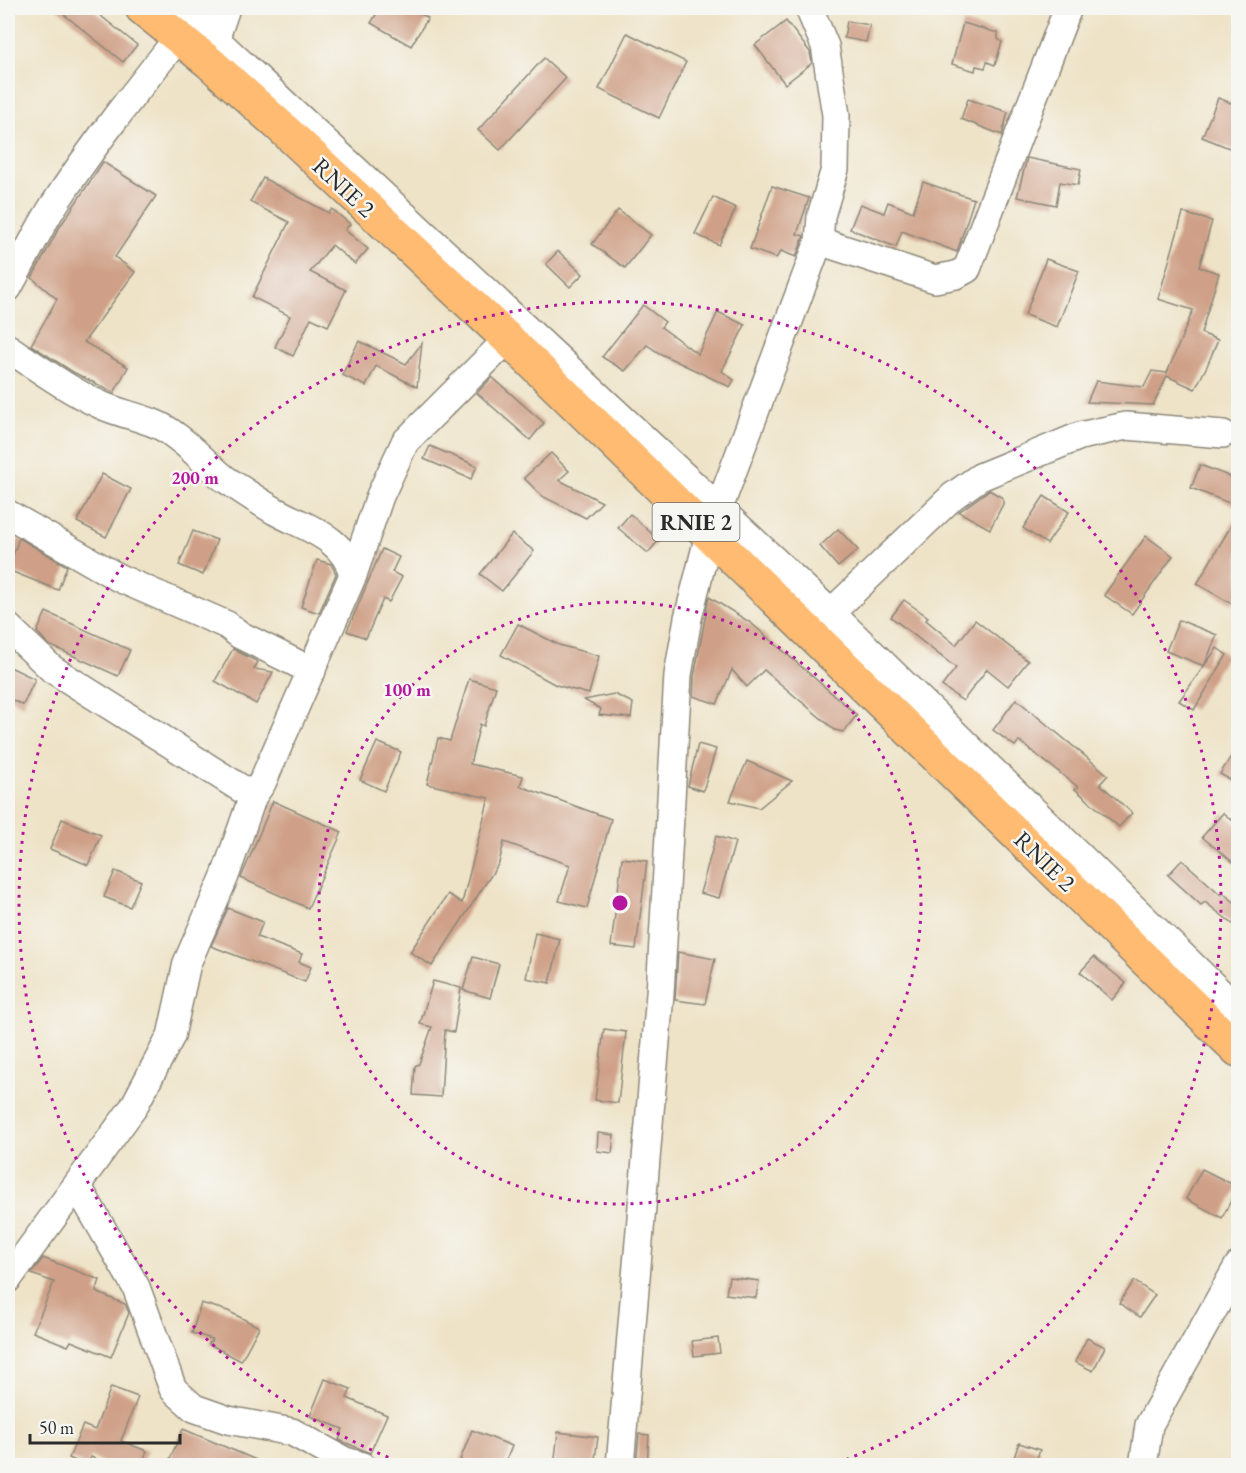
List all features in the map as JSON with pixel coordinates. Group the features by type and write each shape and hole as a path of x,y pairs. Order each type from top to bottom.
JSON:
{"highway":[{"name":"RNIE 2","path":"142,8 180,23 212,49 508,339 714,522 820,623 1239,1050"}],"street":[{"path":"226,8 212,49 714,522"},
{"path":"620,1466 660,994 678,675 688,618 714,522 819,241 821,216 835,169 836,115 825,46 809,8"},
{"path":"819,241 935,279 956,275 967,269 1068,8"},
{"path":"8,288 20,262 53,207 180,23"},
{"path":"8,1279 78,1187 133,1108 171,1036 187,963 225,876 253,796 262,783 353,575 380,496 405,441 508,339"},
{"path":"8,348 70,389 102,406 153,423 174,434 207,465 243,491 277,512 309,526 334,544 350,560 353,575"},
{"path":"1223,434 1126,426 1080,436 980,477 953,496 820,623 1239,1010"},
{"path":"8,514 119,578 227,625 265,649 312,671"},
{"path":"8,627 52,669 253,796"},
{"path":"78,1187 136,1287 173,1389 194,1408 228,1420 292,1432 345,1461 362,1466"},
{"path":"1143,1466 1149,1425 1239,1266"}],"building":[{"path":"56,8 91,8 137,45 123,62"},
{"path":"380,8 411,8 428,18 411,46 371,23"},
{"path":"786,21 810,52 812,63 785,84 755,45"},
{"path":"847,21 870,25 866,42 844,38"},
{"path":"963,23 998,33 998,39 1002,42 995,65 987,62 985,68 976,66 975,71 952,64"},
{"path":"627,33 686,62 659,118 599,89"},
{"path":"544,58 566,78 500,150 478,130"},
{"path":"1218,98 1239,106 1239,152 1202,137"},
{"path":"968,99 1008,112 1002,135 961,119"},
{"path":"1027,158 1081,169 1078,185 1060,182 1056,205 1017,197"},
{"path":"103,162 156,196 115,257 135,272 84,342 128,367 114,393 73,372 31,345 57,299 32,278 59,228"},
{"path":"263,178 329,213 332,209 350,224 345,230 368,249 355,264 332,245 310,272 346,290 328,326 311,318 293,356 275,347 290,316 252,297 289,222 250,202"},
{"path":"923,182 974,199 957,252 902,231 896,247 850,229 860,204 884,213 888,202 913,212"},
{"path":"772,186 809,198 797,234 804,236 796,257 781,251 776,258 750,249"},
{"path":"713,197 736,208 719,245 695,234"},
{"path":"618,210 651,235 625,268 592,244"},
{"path":"1183,213 1212,221 1199,267 1219,273 1201,333 1218,340 1207,366 1195,389 1167,376 1153,405 1087,402 1096,381 1144,387 1152,371 1167,373 1193,310 1158,299"},
{"path":"558,251 583,274 570,287 546,264"},
{"path":"1046,259 1079,271 1057,327 1025,315"},
{"path":"643,305 665,322 661,327 698,354 718,312 745,325 722,371 734,380 730,387 647,345 625,371 602,357"},
{"path":"359,341 406,364 422,343 417,387 376,366 366,386 342,375"},
{"path":"492,377 544,423 530,440 477,393"},
{"path":"430,446 477,466 471,479 424,459"},
{"path":"551,453 569,471 559,480 602,502 586,518 542,496 524,478"},
{"path":"1200,465 1239,480 1239,507 1191,488"},
{"path":"102,474 131,489 106,537 77,522"},
{"path":"989,490 1003,498 1003,504 990,529 959,512"},
{"path":"1044,496 1069,512 1047,544 1023,528"},
{"path":"1239,512 1239,593 1232,604 1197,584"},
{"path":"630,514 659,540 648,553 618,528"},
{"path":"838,529 858,550 838,567 820,546"},
{"path":"193,531 217,540 203,575 179,565"},
{"path":"512,534 534,551 502,591 480,574"},
{"path":"1146,536 1173,556 1132,614 1104,595"},
{"path":"19,538 67,566 58,590 8,570"},
{"path":"382,549 399,557 392,572 402,577 389,602 383,599 366,638 347,631"},
{"path":"317,560 331,564 336,574 319,613 301,607"},
{"path":"709,597 751,623 857,715 843,732 835,730 764,670 747,687 732,670 717,704 693,696 694,677"},
{"path":"904,600 928,617 926,620 956,645 975,620 1028,661 1008,686 987,669 963,701 942,686 956,668 891,617"},
{"path":"46,612 130,650 118,676 49,645 37,632"},
{"path":"1179,620 1217,635 1204,666 1166,651"},
{"path":"518,624 559,645 599,656 589,694 556,685 501,655"},
{"path":"1217,648 1227,655 1194,710 1179,701"},
{"path":"233,649 258,662 254,669 273,672 256,704 215,681"},
{"path":"8,666 35,679 23,705 8,698"},
{"path":"469,679 496,687 484,726 480,724 470,764 523,776 520,786 611,819 587,908 559,901 570,865 504,842 499,863 432,966 410,952 448,894 462,903 489,798 427,784 438,738 450,741"},
{"path":"614,694 633,703 631,718 599,715 601,709 584,700"},
{"path":"1016,699 1108,775 1100,784 1132,813 1119,827 1075,789 1078,787 1019,741 1015,746 993,730"},
{"path":"377,742 401,752 384,791 360,780"},
{"path":"698,744 716,749 703,791 688,786"},
{"path":"1239,744 1239,785 1220,774"},
{"path":"747,761 792,781 759,808 730,801"},
{"path":"273,801 342,832 308,908 241,878"},
{"path":"1223,813 1239,826 1239,867 1202,837"},
{"path":"62,819 101,835 88,865 50,849"},
{"path":"716,836 735,842 719,898 700,893"},
{"path":"622,858 647,861 636,949 611,946"},
{"path":"1182,860 1221,895 1223,893 1239,906 1239,929 1205,902 1201,905 1168,875"},
{"path":"115,871 141,881 130,907 104,897"},
{"path":"228,908 263,922 257,937 302,954 299,962 311,967 305,982 211,946"},
{"path":"535,933 560,939 550,983 526,978"},
{"path":"678,952 715,959 705,1004 675,1000"},
{"path":"473,957 499,964 490,998 463,990"},
{"path":"1094,957 1126,983 1112,1000 1080,972"},
{"path":"433,981 461,988 454,1032 445,1030 441,1097 413,1095 415,1066 419,1064 432,1027 420,1024"},
{"path":"604,1029 626,1032 618,1103 595,1100"},
{"path":"598,1133 614,1135 612,1153 597,1151"},
{"path":"1202,1169 1238,1187 1222,1218 1186,1199"},
{"path":"43,1258 100,1280 96,1292 125,1304 129,1313 111,1357 71,1341 68,1346 33,1332 54,1282 31,1274"},
{"path":"729,1277 759,1281 756,1298 726,1294"},
{"path":"1134,1281 1155,1295 1140,1317 1119,1303"},
{"path":"201,1303 228,1311 259,1327 241,1361 209,1344 212,1339 192,1333"},
{"path":"718,1338 720,1353 694,1356 692,1341"},
{"path":"1087,1338 1105,1347 1093,1371 1075,1362"},
{"path":"325,1379 351,1389 347,1398 387,1415 370,1453 339,1440 343,1429 310,1416"},
{"path":"111,1387 138,1397 121,1441 147,1451 141,1466 111,1466 91,1457 87,1466 69,1458 83,1425 95,1430"},
{"path":"183,1429 268,1466 181,1466 169,1461"},
{"path":"472,1430 512,1446 504,1466 474,1466 460,1460"},
{"path":"558,1432 598,1437 594,1466 554,1466"},
{"path":"639,1434 649,1435 647,1466 636,1466"},
{"path":"1019,1443 1040,1450 1034,1466 1011,1466"}]}
